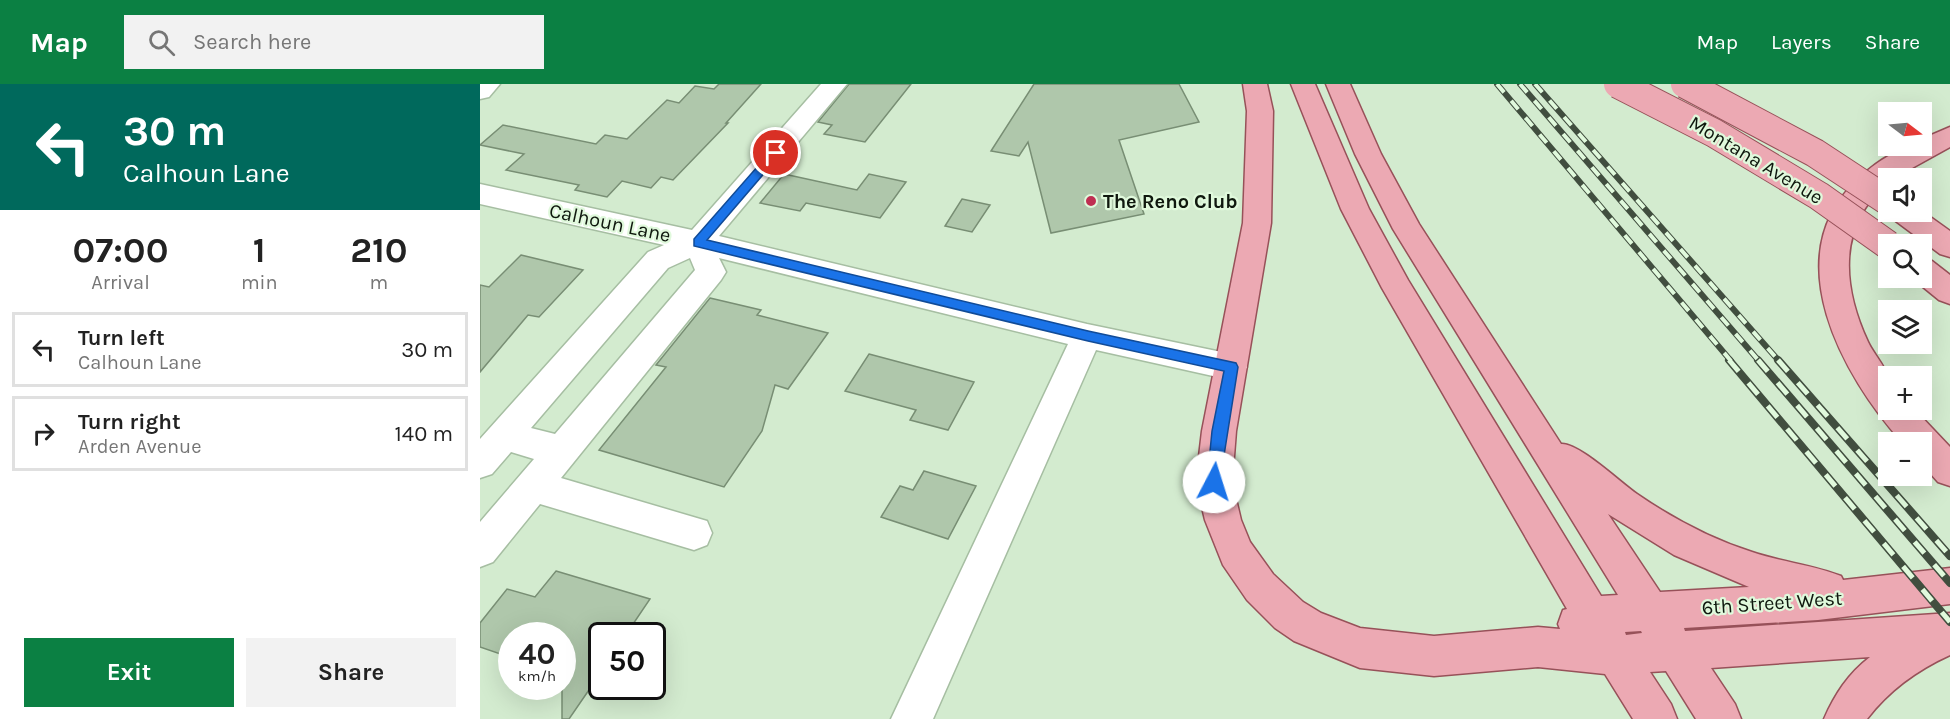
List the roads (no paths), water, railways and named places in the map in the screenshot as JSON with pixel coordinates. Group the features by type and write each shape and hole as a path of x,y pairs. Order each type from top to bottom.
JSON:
{"main road":[{"path":"1255,84 1260,111 1257,223 1231,367 1214,482 1217,501 1236,553 1273,602 1308,627 1360,648 1434,656 1538,647 1593,615"},
{"path":"1303,84 1355,209 1397,288 1656,719"},
{"path":"1338,84 1368,154 1407,229 1533,430 1720,719"},
{"name":"Montana Avenue","path":"1618,84 1714,133 1819,196 1878,238"},
{"name":"Montana Avenue","path":"1684,84 1759,121 1851,174 1878,194"},
{"path":"1878,387 1848,335 1834,285 1833,255 1839,231 1849,209 1861,192 1876,179 1950,136"},
{"path":"1917,222 1950,246"},
{"path":"1932,277 1950,292"},
{"path":"1903,420 1950,471"},
{"path":"1533,430 1605,494 1671,536 1712,557 1758,573 1865,596"},
{"name":"6th Street West","path":"1593,615 1865,596 1950,586"},
{"path":"1845,719 1866,686 1881,672 1950,634"},
{"name":"6th Street West","path":"1538,647 1617,655 1950,634"}],"street":[{"path":"480,91 488,84"},
{"path":"480,463 658,260 698,243 835,84"},
{"name":"Calhoun Lane","path":"480,194 698,243 1088,336 1231,367"},
{"path":"480,550 711,272 698,243"},
{"path":"912,719 1088,336"},
{"path":"504,435 562,451"},
{"path":"533,486 694,533"}],"railway":[{"path":"1497,84 1731,361"},
{"path":"1520,84 1759,361"},
{"path":"1535,84 1779,361"},
{"path":"1729,360 1950,622"},
{"path":"1758,360 1950,583"},
{"path":"1778,360 1950,556"}],"place":[{"name":"The Reno Club","path":"1091,201"}]}
